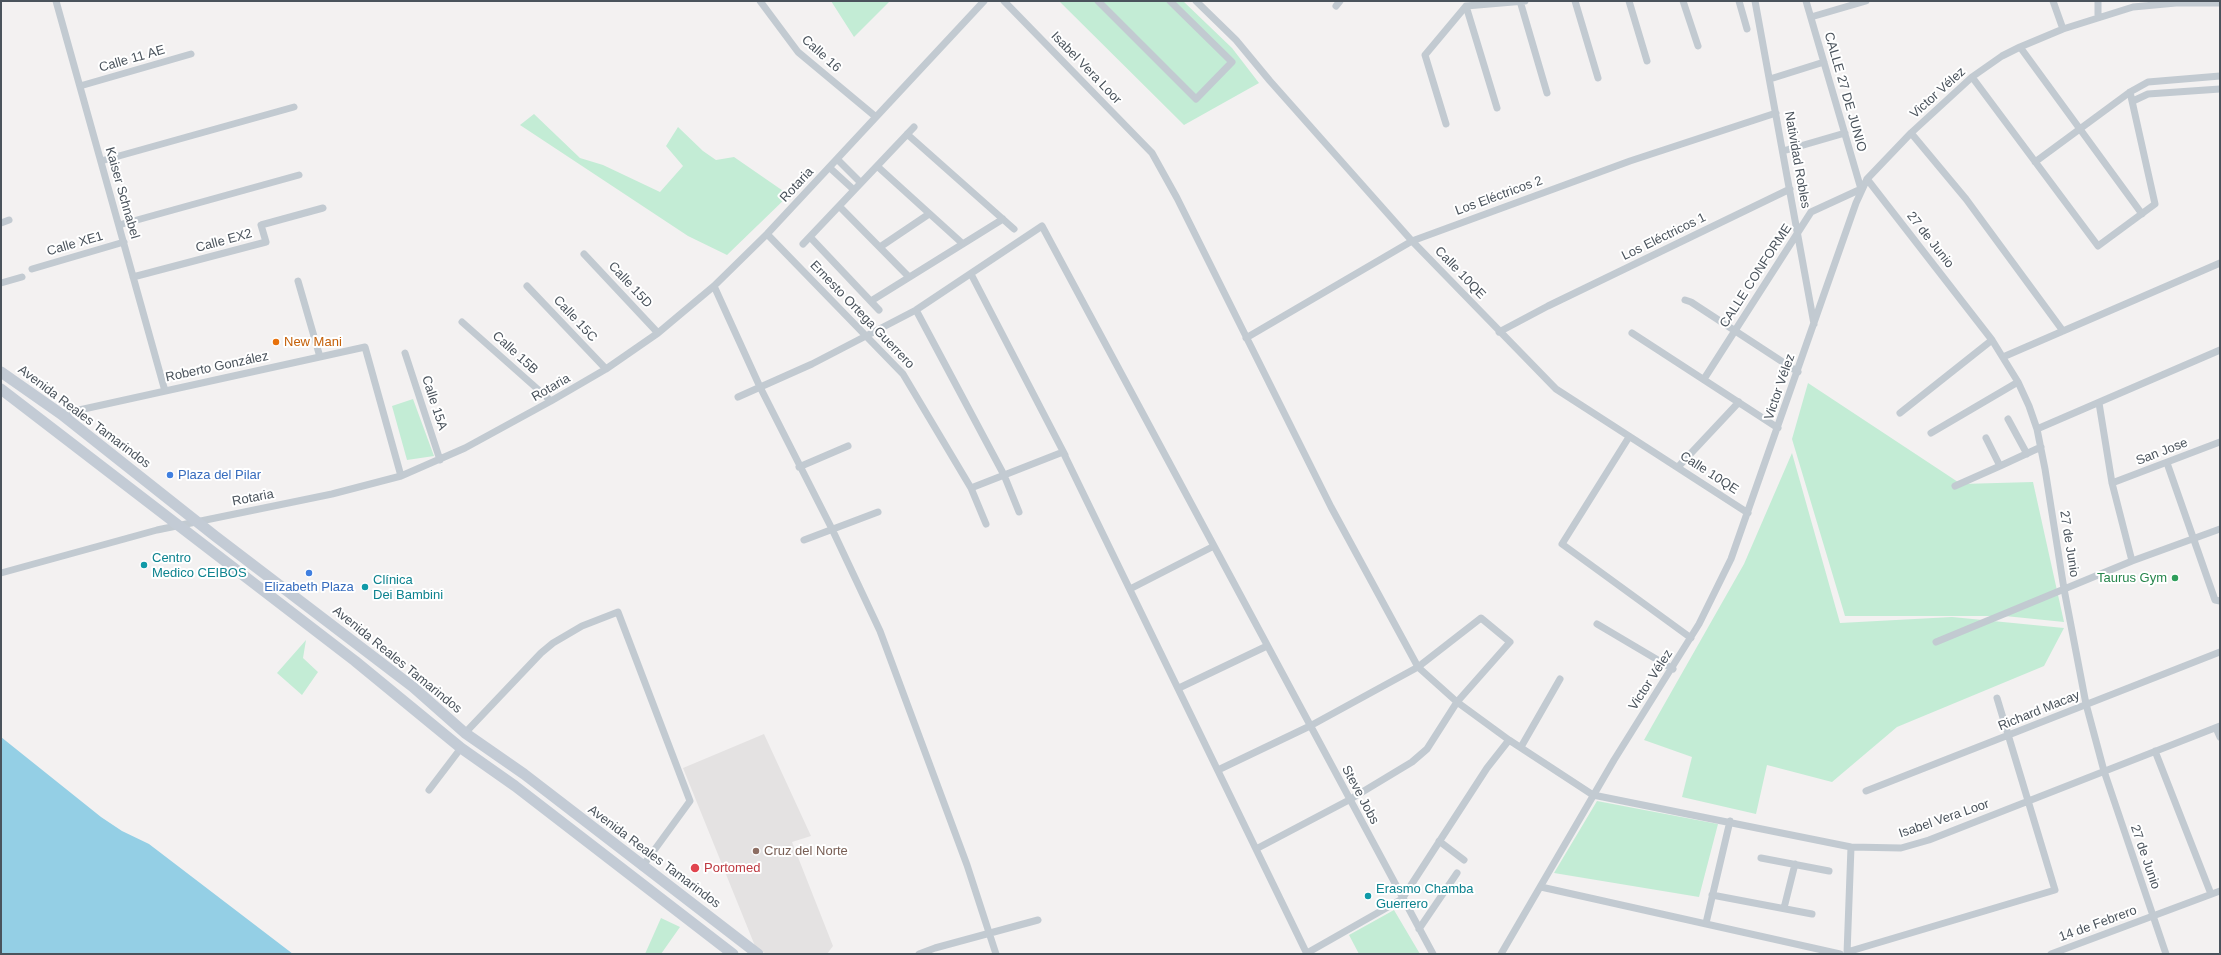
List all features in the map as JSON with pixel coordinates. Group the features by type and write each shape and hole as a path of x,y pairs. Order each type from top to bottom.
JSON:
{"main road":[{"name":"Avenida Reales Tamarindos","path":"1,372 61,414 196,521 399,676 465,733 524,774 758,954"},
{"name":"Avenida Reales Tamarindos","path":"1,389 55,429 177,526 390,688 461,748 515,786 733,954"},
{"path":"390,688 399,676"},
{"path":"657,895 666,884"}],"street":[{"name":"Kaiser Schnabel","path":"56,1 165,391"},
{"name":"Calle 16","path":"760,1 798,52 876,117"},
{"name":"Rotaria","path":"1,573 196,521 332,494 401,476 440,460 489,436 552,401 606,369 658,333 714,286 767,234 830,168 984,1"},
{"name":"Isabel Vera Loor","path":"1004,1 1152,152 1177,198 1331,507 1418,667 1457,702 1509,740 1594,795 1730,821 1851,847 1886,849 1914,845 2218,727"},
{"path":"1098,1 1196,99 1232,62 1170,1"},
{"name":"Calle 10QE","path":"1196,1 1236,40 1412,241 1556,389 1629,437 1678,466 1748,513"},
{"path":"1520,1 1547,93"},
{"path":"1446,124 1426,55 1466,6 1525,1"},
{"path":"1575,1 1598,78"},
{"path":"1629,1 1647,61"},
{"path":"1684,1 1698,46"},
{"path":"1739,1 1747,29"},
{"name":"Natividad Robles","path":"1756,1 1814,324"},
{"name":"CALLE 27 DE JUNIO","path":"1806,1 1861,189"},
{"path":"1811,17 1866,1"},
{"path":"2053,1 2063,29"},
{"path":"2098,1 2098,17"},
{"name":"Victor Vélez","path":"1501,954 1622,746 1673,669 1691,638 1731,559 1798,372 1861,189 1867,179 1911,132 1972,77 2002,56 2020,47 2063,29 2134,4 2220,3"},
{"path":"1466,6 1497,108"},
{"path":"2020,47 2142,214"},
{"name":"Calle 11 AE","path":"80,86 191,54"},
{"path":"1770,79 1824,62"},
{"path":"2035,162 2130,92 2148,82 2220,76"},
{"path":"1972,77 2098,246 2154,204 2130,92"},
{"path":"2132,100 2148,94 2220,89"},
{"path":"101,161 294,107"},
{"name":"Los Eléctricos 2","path":"1246,338 1412,241 1630,161 1776,112"},
{"path":"804,244 914,127"},
{"path":"1911,132 1966,200 2063,331"},
{"path":"1783,151 1845,133"},
{"path":"907,134 1014,229"},
{"path":"837,160 861,183"},
{"path":"877,166 963,244"},
{"path":"830,168 854,190"},
{"path":"119,225 299,175"},
{"name":"27 de Junio","path":"1867,179 1992,340 2018,382 2037,429 2064,589 2086,704 2104,771 2166,954"},
{"name":"Los Eléctricos 1","path":"1499,332 1548,306 1790,189"},
{"name":"CALLE CONFORME","path":"1704,379 1811,212 1861,189"},
{"path":"840,206 909,277"},
{"name":"Calle EX2","path":"134,277 266,242 261,225 323,208"},
{"path":"880,247 929,214"},
{"path":"871,301 1003,219"},
{"path":"1,223 9,220"},
{"name":"Steve Jobs","path":"971,274 1042,226 1402,899 1433,954"},
{"name":"Ernesto Ortega Guerrero","path":"767,234 908,380 971,488 986,524"},
{"path":"810,237 879,310"},
{"name":"Calle XE1","path":"32,269 124,242"},
{"name":"Calle 15D","path":"584,254 658,333"},
{"path":"2003,357 2220,263"},
{"path":"738,397 812,364 916,310 971,274 1064,452 1307,954 1402,899 1487,768 1509,740"},
{"path":"1,283 22,277"},
{"path":"298,281 320,357"},
{"name":"Calle 15C","path":"527,286 606,369"},
{"path":"714,286 760,387 831,529 884,642 967,865 996,954"},
{"path":"1685,300 1691,302 1798,372"},
{"path":"916,310 1004,475 1019,512"},
{"name":"Calle 15B","path":"462,322 552,401"},
{"path":"1632,333 1778,428"},
{"path":"1900,413 1992,340"},
{"name":"Roberto González","path":"61,414 365,347 401,476"},
{"path":"2037,429 2220,350"},
{"name":"Calle 15A","path":"405,353 440,460"},
{"path":"1931,433 2018,382"},
{"path":"1678,466 1739,402"},
{"path":"2099,403 2112,483 2132,561"},
{"path":"2008,419 2027,454"},
{"path":"1629,437 1562,544 1691,638"},
{"path":"1986,438 2000,466"},
{"name":"San Jose","path":"2112,483 2220,442"},
{"path":"799,467 848,446"},
{"path":"1955,486 2041,447"},
{"path":"971,488 1064,452"},
{"path":"2167,463 2215,600 2220,601"},
{"path":"804,540 878,512"},
{"path":"1936,642 2132,561 2220,528"},
{"path":"1130,589 1214,546"},
{"path":"465,733 533,661 553,643 582,626 618,612 690,801 642,866"},
{"path":"1218,770 1310,726 1418,667 1481,618 1510,642 1457,702 1427,749 1412,762 1349,800 1256,849"},
{"path":"1597,624 1673,669"},
{"path":"1179,688 1267,646"},
{"name":"Richard Macay","path":"1866,792 2220,652"},
{"path":"1521,747 1560,679"},
{"path":"1541,887 1845,953 2055,890 1997,698"},
{"path":"2218,727 2220,738"},
{"path":"429,790 461,748"},
{"path":"2155,751 2211,894"},
{"path":"1706,923 1730,821"},
{"path":"1439,841 1464,860"},
{"path":"1845,953 1851,847"},
{"path":"1761,858 1829,871"},
{"path":"1784,908 1795,864"},
{"path":"1419,929 1457,873"},
{"name":"14 de Febrero","path":"2052,954 2220,891"},
{"path":"1712,895 1812,914"},
{"path":"919,954 1038,920"}],"shaded area":[{"name":"Cruz del Norte","path":"764,734 811,836 792,842 833,946 827,954 766,954 755,946 683,768"}],"green space":[{"path":"831,1 890,1 854,37"},
{"path":"1059,1 1183,1 1232,48 1259,83 1184,125"},
{"path":"534,114 580,158 603,165 660,192 683,166 666,146 678,127 703,151 716,160 734,157 789,195 727,255 688,236 520,125"},
{"path":"1808,383 1961,484 2033,482 2064,622 2005,616 1845,616 1792,439"},
{"path":"413,399 434,456 407,460 392,406"},
{"path":"1792,453 1840,623 1952,617 2064,628 2044,666 1897,727 1832,782 1767,765 1756,814 1682,797 1692,757 1644,740 1744,564"},
{"path":"306,640 303,658 318,672 302,695 277,673"},
{"path":"1597,801 1718,824 1699,897 1554,873"},
{"path":"1394,910 1420,954 1359,954 1349,935"},
{"path":"661,918 680,927 661,954 645,954"}],"water":[{"path":"1,737 101,817 122,831 149,844 293,954 1,954"}],"place":[{"name":"New Mani","path":"276,342"},
{"name":"Plaza del Pilar","path":"170,475"},
{"name":"Centro Medico CEIBOS","path":"144,565"},
{"name":"Elizabeth Plaza","path":"309,573"},
{"name":"Taurus Gym","path":"2175,578"},
{"name":"Clínica Dei Bambini","path":"365,587"},
{"name":"Cruz del Norte","path":"756,851"},
{"name":"Portomed","path":"695,868"},
{"name":"Erasmo Chamba Guerrero","path":"1368,896"}]}
